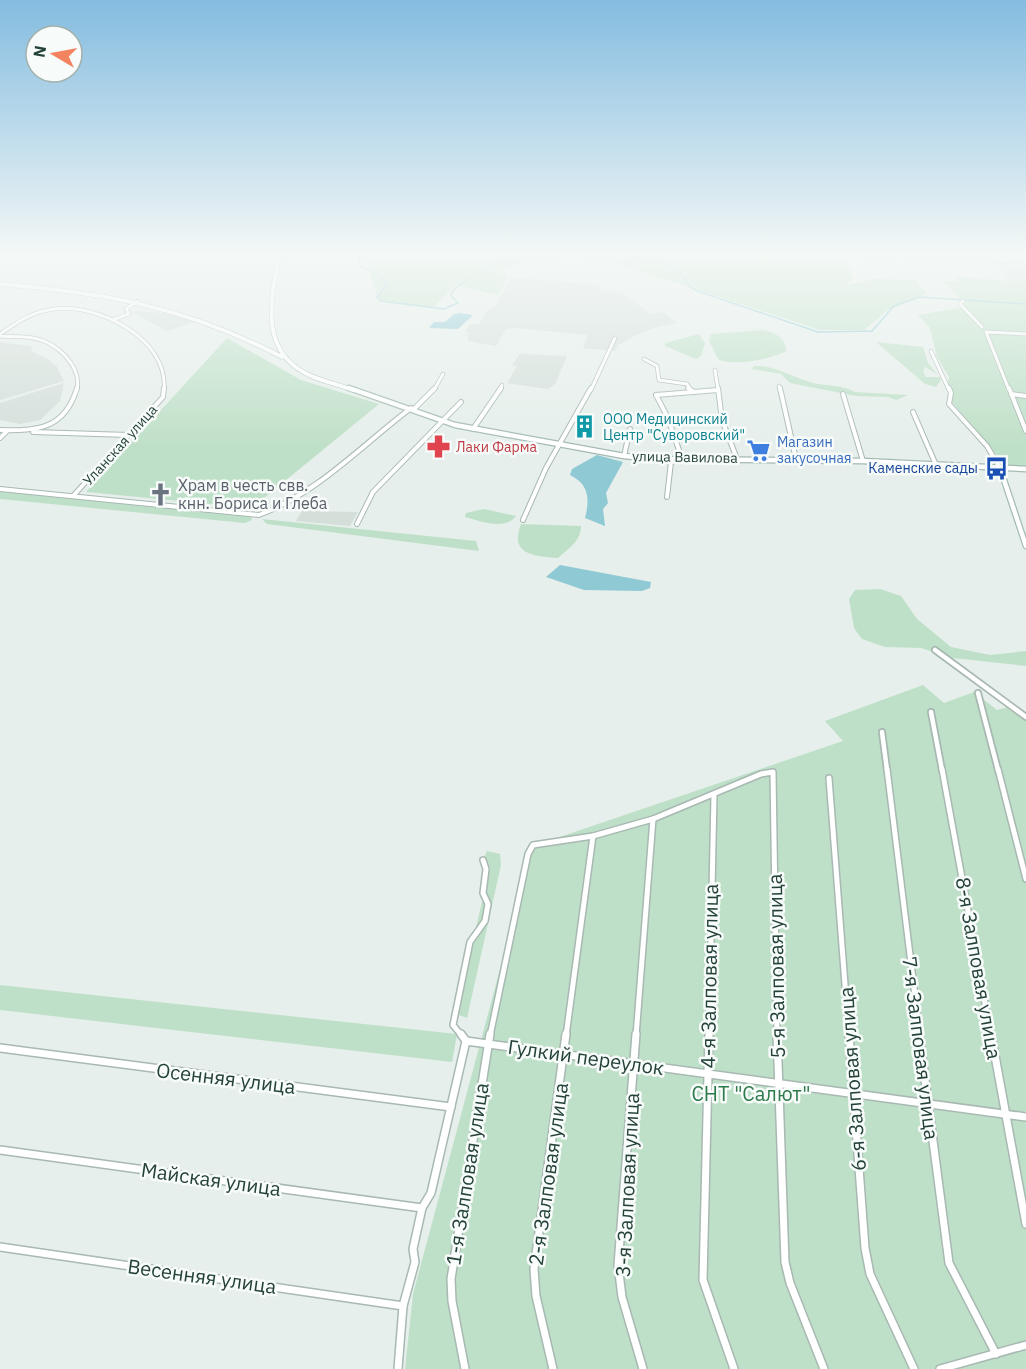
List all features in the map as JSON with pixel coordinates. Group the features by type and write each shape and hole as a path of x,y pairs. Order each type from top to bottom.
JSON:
{"street":[{"name":"Уланская улица","path":"0,335 22,319"},
{"name":"Уланская улица","path":"73,496 163,398 163,366 147,344 107,319"},
{"name":"улица Вавилова","path":"200,319 221,325 306,373 473,429 562,443 624,456 863,461 1026,469"},
{"path":"271,319 273,343 287,361"},
{"path":"974,319 982,327"},
{"path":"1026,334 986,332 1026,431"},
{"path":"0,335 28,337 44,341 69,360 79,377 76,402 65,413 39,429 18,432"},
{"path":"523,520 546,468 562,443 615,338"},
{"path":"931,351 951,393 948,404 987,446 1000,468 1026,546"},
{"path":"644,359 657,366 659,380 687,384 688,388 694,392"},
{"path":"715,370 722,420 737,459"},
{"path":"0,489 244,515 263,514 277,508 312,485 413,409 434,390 443,374"},
{"path":"473,429 498,395 502,385"},
{"path":"779,386 796,459"},
{"path":"667,497 671,462 682,459 668,418 656,395 718,390"},
{"path":"843,394 863,461"},
{"path":"1011,394 1026,396"},
{"path":"357,524 373,492 461,402"},
{"path":"913,412 936,465"},
{"path":"624,456 630,429"},
{"path":"0,430 129,435"},
{"path":"0,438 7,431"},
{"path":"935,650 1026,717"},
{"path":"978,693 1026,879"},
{"name":"8-я Залповая улица","path":"931,712 1026,1224"},
{"name":"7-я Залповая улица","path":"882,732 950,1263 996,1354"},
{"name":"5-я Залповая улица","path":"714,795 761,774 773,772 778,1082 785,1262 790,1283 824,1369"},
{"name":"6-я Залповая улица","path":"829,778 865,1248 870,1274 914,1369"},
{"path":"593,836 653,819 714,795"},
{"name":"4-я Залповая улица","path":"714,795 703,1280 734,1369"},
{"name":"3-я Залповая улица","path":"643,1369 622,1297 618,1265 653,819"},
{"name":"1-я Залповая улица","path":"465,1369 452,1301 451,1279 488,1044 522,874 533,845 546,840 593,836"},
{"name":"2-я Залповая улица","path":"554,1369 536,1296 534,1269 593,836"},
{"path":"399,1369 403,1306 416,1262 413,1249 422,1208 430,1193 466,1041 453,1025 470,942 485,921 488,904 483,893 486,869 483,860"},
{"name":"Гулкий переулок","path":"466,1041 1026,1117"},
{"name":"Осенняя улица","path":"0,1048 451,1107"},
{"name":"Майская улица","path":"0,1150 422,1208"},
{"name":"Весенняя улица","path":"0,1246 403,1306"},
{"path":"940,1369 1026,1345"}],"shaded area":[{"path":"145,319 184,319 194,322 167,331"},
{"path":"482,319 672,319 677,323 657,327 634,336 618,345 615,351 583,348 588,335 514,328 506,329 496,346 468,341 468,332 465,332 470,324 479,324"},
{"path":"0,342 31,346 33,348 30,351 46,358 57,367 64,381 0,400"},
{"path":"520,354 567,356 555,384 548,389 507,383 517,366 512,365"},
{"path":"64,383 60,401 40,420 20,424 0,420 0,403"},
{"path":"302,511 358,512 350,526 296,521"}],"green space":[{"path":"786,319 877,319 864,330 820,330"},
{"path":"922,319 1026,319 1026,468 1006,466 951,401 953,396 947,384 949,377 937,357 930,328"},
{"path":"763,330 779,336 784,342 786,351 752,361 724,361 718,359 709,341 711,334"},
{"path":"699,334 705,343 701,356 696,359 665,346 665,343"},
{"path":"227,338 301,380 379,404 252,508 86,492"},
{"path":"876,342 923,347 928,363 938,375 925,367 923,371 926,377 940,377 941,380 936,387 925,384"},
{"path":"754,366 770,368 813,383 855,392 908,395 896,400 888,397 856,396 790,383 781,374 752,369"},
{"path":"0,491 250,515 252,520 245,523 0,499"},
{"path":"484,509 516,516 511,521 499,524 465,517 466,513"},
{"path":"262,519 476,541 479,551 267,524"},
{"path":"521,524 581,526 577,540 558,558 533,555 521,548 518,534"},
{"path":"880,589 901,596 917,619 951,647 990,655 1026,651 1026,666 953,658 921,648 885,647 862,639 854,628 849,599 855,590"},
{"name":"СНТ \"Салют\"","path":"923,685 944,703 974,692 997,710 1008,707 1026,720 1026,1369 405,1369 413,1294 533,846 843,741 825,721"},
{"path":"487,851 500,854 501,865 467,1018 456,1014 490,867 483,860"},
{"path":"0,985 457,1034 452,1062 0,1010"}],"water":[{"path":"449,319 469,319 458,329 429,328 434,322 445,322"},
{"path":"597,455 623,462 606,493 608,503 603,509 605,526 585,518 586,493 581,483 570,475 572,469"},
{"path":"560,565 651,582 650,588 642,591 584,590 546,577"}],"waterway":[{"path":"779,319 818,332 872,331 883,319"}],"place":[{"name":"ООО Медицинский Центр \"Суворовский\"","path":"585,427"},
{"name":"Лаки Фарма","path":"438,447"},
{"name":"Магазин закусочная","path":"759,450"},
{"name":"Каменские сады","path":"996,468"},
{"name":"Храм в честь свв. кнн. Бориса и Глеба","path":"160,494"}]}
